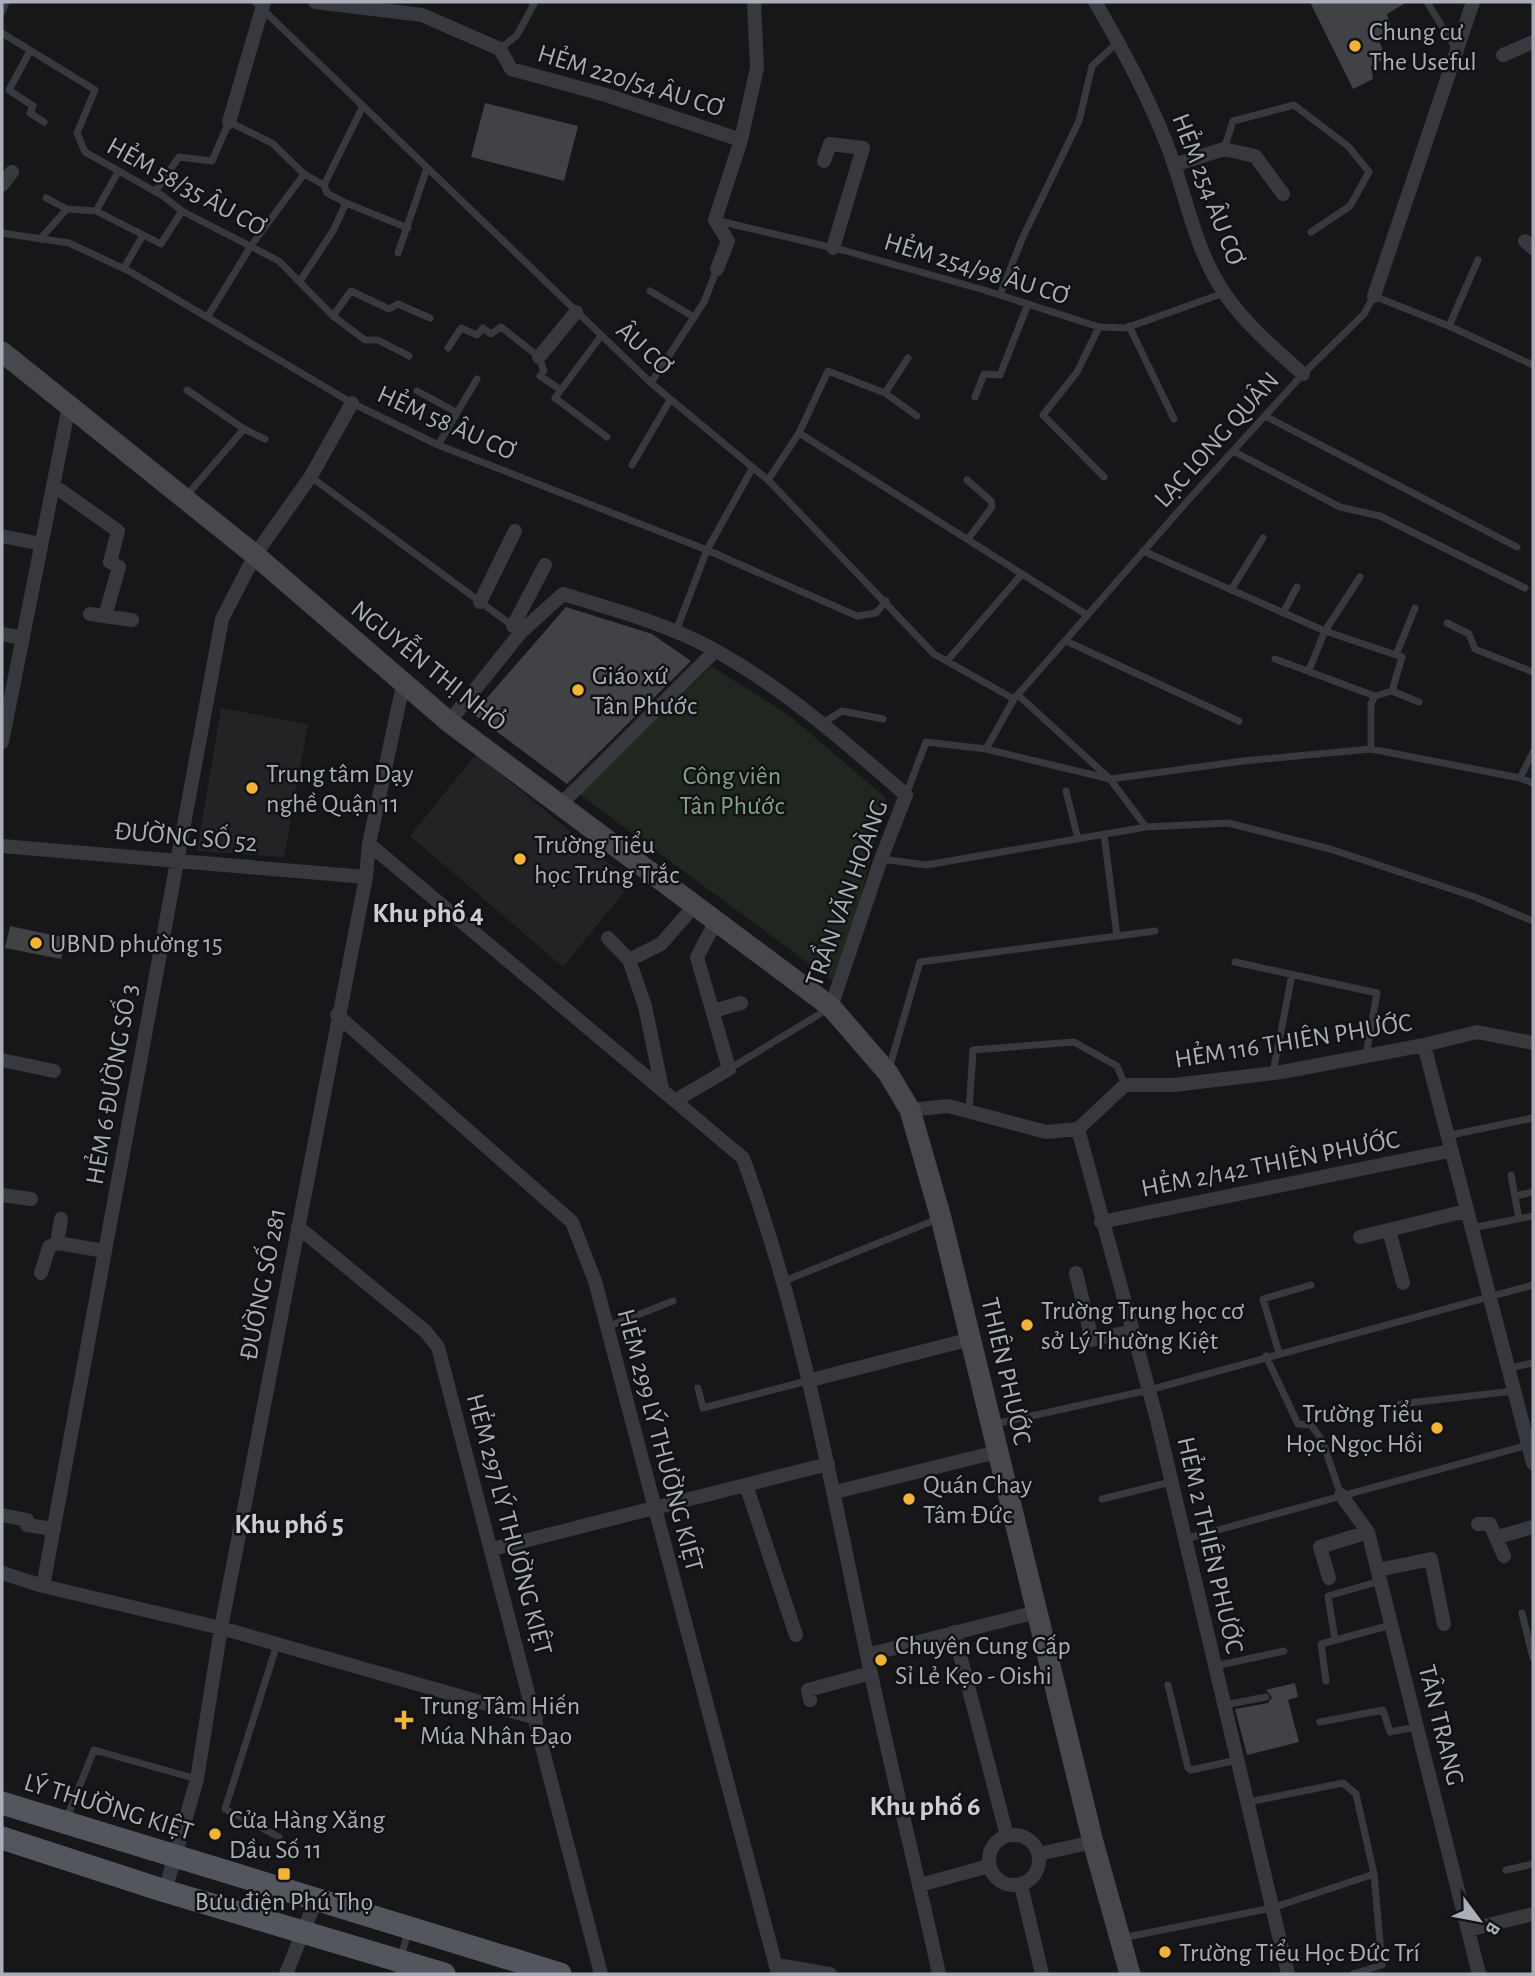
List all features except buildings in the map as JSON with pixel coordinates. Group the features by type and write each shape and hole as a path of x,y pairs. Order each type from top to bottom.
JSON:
{"main road":[{"name":"LÝ THƯỜNG KIỆT","path":"2,1803 561,1974"},
{"path":"2,1838 165,1891 306,1931 398,1968 444,1974"}],"street":[{"name":"HẺM 220/54 ÂU CƠ","path":"316,2 422,15 500,49 511,69 606,95 741,140"},
{"path":"717,269 728,241 715,220 741,140 757,68 754,2"},
{"name":"HẺM 254 ÂU CƠ","path":"1095,2 1119,42 1174,165 1194,231 1224,293 1260,336 1303,374"},
{"path":"1374,296 1473,2"},
{"path":"229,122 260,4"},
{"path":"1503,55 1533,42"},
{"path":"824,161 830,144 863,148 833,248"},
{"path":"1174,165 1224,149 1255,156 1283,194"},
{"path":"2,185 12,172"},
{"path":"539,357 576,312"},
{"name":"NGUYỄN THỊ NHỎ","path":"2,352 255,555 449,722 831,1007"},
{"name":"HẺM 6 ĐƯỜNG SỐ 3","path":"43,1586 222,619 255,555 311,476 352,403"},
{"path":"2,735 69,406"},
{"path":"53,485 118,531 110,562 119,567 98,615 132,620"},
{"path":"480,602 515,531"},
{"path":"2,536 41,544"},
{"path":"517,629 545,565"},
{"name":"TRẦN VĂN HOÀNG","path":"449,722 517,629 563,594 675,633 715,651 804,706 906,795 881,859 831,1007"},
{"path":"2,634 23,638"},
{"path":"561,804 715,651"},
{"name":"ĐƯỜNG SỐ 281","path":"165,1891 197,1779 221,1628 337,1015 366,877 369,844 403,685"},
{"path":"369,844 743,1158 763,1212 835,1492 867,1655 939,1974"},
{"name":"ĐƯỜNG SỐ 52","path":"2,846 366,877"},
{"path":"629,960 661,944 695,905"},
{"path":"676,1100 729,1069 697,957 716,921"},
{"path":"608,938 629,960 645,1006 662,1089"},
{"path":"713,1011 741,1003"},
{"name":"THIÊN PHƯỚC","path":"831,1007 888,1073 910,1110 971,1339 1093,1842 1130,1974"},
{"name":"HẺM 299 LÝ THƯỜNG KIỆT","path":"337,1015 572,1222 595,1281 653,1509 778,1969"},
{"name":"HẺM 116 THIÊN PHƯỚC","path":"1125,1085 1174,1085 1273,1073 1424,1045 1477,1032 1533,1043"},
{"path":"1424,1045 1449,1152 1533,1463"},
{"path":"2,1060 54,1071"},
{"path":"910,1110 948,1106 1045,1132 1077,1129 1125,1085"},
{"name":"HẺM 2 THIÊN PHƯỚC","path":"1077,1129 1149,1390 1288,1974"},
{"name":"HẺM 2/142 THIÊN PHƯỚC","path":"1101,1222 1449,1152"},
{"path":"2,1195 31,1199"},
{"path":"1360,1237 1466,1211"},
{"path":"57,1243 61,1219"},
{"name":"HẺM 297 LÝ THƯỜNG KIỆT","path":"298,1227 425,1331 438,1347 601,1974"},
{"path":"1389,1230 1403,1283"},
{"path":"41,1273 49,1247 57,1243 105,1251"},
{"path":"1076,1273 1092,1340 1132,1331"},
{"path":"807,1381 971,1339"},
{"path":"835,1492 997,1452"},
{"path":"492,1549 828,1464"},
{"path":"746,1485 796,1635"},
{"name":"TÂN TRANG","path":"1341,1495 1368,1532 1479,1974"},
{"path":"2,1516 27,1520 27,1525 54,1529"},
{"path":"1478,1524 1490,1524 1498,1537 1504,1556"},
{"path":"1498,1537 1533,1527"},
{"path":"1329,1578 1320,1547 1368,1532"},
{"path":"1379,1576 1431,1559 1444,1624"},
{"path":"2,1573 43,1586 221,1628 536,1718"},
{"path":"867,1655 1037,1612"},
{"path":"954,1632 1007,1836"},
{"path":"810,1700 808,1690 871,1673"},
{"path":"1015,1835 1030,1840 1039,1854 1034,1876 1021,1885 1005,1884 998,1880 989,1866 994,1844 1007,1836 1015,1835"},
{"path":"1039,1854 1093,1842"},
{"path":"920,1885 989,1866"},
{"path":"1021,1885 1042,1974"},
{"path":"286,1974 306,1931 316,1900"},
{"path":"1468,1930 1533,1914"},
{"path":"778,1969 830,1974"}],"lane":[{"path":"2,12 6,2"},
{"path":"500,49 517,35 536,2"},
{"path":"1427,2 1457,50"},
{"name":"ÂU CƠ","path":"260,4 651,383 768,480 886,601 933,654 1016,697 1110,779"},
{"name":"HẺM 58/35 ÂU CƠ","path":"2,33 95,90 77,133 85,152 155,192 182,211 279,261 333,316 365,340 378,340 409,356"},
{"path":"1000,295 1021,239 1079,121 1092,66 1119,42"},
{"path":"30,51 9,90 33,106 30,113 44,122"},
{"path":"1224,149 1233,121 1294,105 1349,146 1369,172 1350,206 1311,232"},
{"path":"324,185 363,106"},
{"path":"155,192 179,157 212,161 229,122 272,143 304,174 324,185 327,193 408,228"},
{"path":"398,253 427,168"},
{"path":"96,211 118,172"},
{"path":"208,316 251,246 304,174"},
{"path":"46,198 66,209 96,211 161,244 182,211"},
{"path":"300,281 333,231 346,203"},
{"path":"40,239 66,209"},
{"name":"HẺM 254/98 ÂU CƠ","path":"715,220 833,248 1000,295 1098,327 1129,326 1224,293"},
{"name":"HẺM 58 ÂU CƠ","path":"2,233 69,243 124,268 352,403 438,446 706,550 857,616 876,613 886,601"},
{"path":"124,268 143,235"},
{"path":"1449,326 1478,260"},
{"path":"651,383 694,317 717,269"},
{"path":"343,286 388,309 398,303 430,317"},
{"path":"333,316 351,291"},
{"path":"650,291 694,317"},
{"path":"1374,296 1449,326 1533,365"},
{"name":"LẠC LONG QUÂN","path":"986,748 1016,697 1233,451 1303,374 1364,314 1374,296"},
{"path":"975,397 984,374 1000,375 1028,304"},
{"path":"1129,326 1174,419"},
{"path":"448,348 461,328 477,335 483,328 491,334 501,327 539,357 544,371 540,376 561,390"},
{"path":"1098,327 1077,372 1043,415 1104,477"},
{"path":"601,336 555,398 607,438"},
{"path":"885,393 908,358"},
{"path":"768,480 799,433 828,371 885,393 917,416"},
{"path":"438,446 477,379"},
{"path":"187,390 244,429 265,439"},
{"path":"417,391 456,412"},
{"path":"632,465 670,400"},
{"path":"1265,416 1517,547"},
{"path":"184,498 244,429"},
{"path":"799,433 1087,615"},
{"path":"1233,451 1339,507 1380,516 1525,588"},
{"path":"675,633 706,550 753,467"},
{"path":"311,476 517,629"},
{"path":"967,480 991,501 992,507 968,539"},
{"path":"1231,590 1264,538"},
{"path":"1143,551 1325,631 1402,657 1392,691"},
{"path":"947,661 1020,575"},
{"path":"1309,670 1325,631 1360,577"},
{"path":"1283,613 1297,587"},
{"path":"1396,655 1415,608"},
{"path":"1447,623 1469,634 1475,649 1533,671"},
{"path":"1066,641 1239,721"},
{"path":"1275,659 1375,696 1392,691 1419,702"},
{"path":"1371,749 1371,704 1375,696"},
{"path":"823,723 842,711 883,719"},
{"name":"TRẦN VĂN HOÀNG","path":"906,795 926,742 986,748 1110,779"},
{"path":"1146,827 1110,779 1243,761 1371,749 1520,778 1533,783"},
{"path":"1520,778 1533,752"},
{"path":"1066,791 1078,839"},
{"path":"881,859 926,865 1146,827 1228,823 1330,849 1475,897 1533,921"},
{"path":"1104,834 1117,936"},
{"path":"888,1073 920,962 1155,931"},
{"path":"1235,962 1377,993 1366,1056"},
{"path":"1273,1073 1292,975"},
{"path":"729,1069 831,1007"},
{"path":"969,1111 973,1050 1074,1042 1117,1066 1125,1085"},
{"path":"1446,1137 1533,1118"},
{"path":"1511,1175 1518,1219"},
{"path":"1515,1196 1533,1192"},
{"path":"1471,1228 1533,1216"},
{"path":"782,1282 940,1218"},
{"path":"1279,1353 1263,1300 1311,1285"},
{"path":"992,1425 1149,1390 1533,1285"},
{"path":"606,1327 673,1301"},
{"path":"1266,1356 1298,1424 1311,1425 1322,1440 1341,1495"},
{"path":"1508,1368 1533,1363"},
{"path":"698,1388 703,1408 807,1381"},
{"path":"1400,1404 1514,1391"},
{"path":"1184,1539 1528,1445"},
{"path":"1102,1499 1171,1482"},
{"path":"1335,1640 1328,1596 1379,1576"},
{"path":"1522,1613 1532,1644 1533,1658"},
{"path":"1326,1681 1321,1644 1391,1625"},
{"path":"278,1644 225,1809 279,1837"},
{"path":"1215,1667 1284,1651"},
{"path":"1168,1685 1188,1768 1191,1770 1237,1760"},
{"path":"1224,1704 1266,1697"},
{"path":"1320,1722 1383,1710 1390,1732 1417,1727"},
{"path":"66,1821 94,1750 197,1779"},
{"path":"1247,1802 1343,1783 1356,1794 1374,1874 1382,1965 1353,1974"},
{"path":"1506,1870 1533,1864"},
{"path":"1122,1938 1272,1908 1374,1874"},
{"path":"398,1968 409,1928"}],"shaded area":[{"name":"Trung tâm Dạy nghề Quận 11","path":"221,708 308,724 284,857 197,851"},
{"name":"Trường Tiểu học Trưng Trắc","path":"476,754 632,882 563,967 410,836"}],"green space":[{"name":"Công viên Tân Phước","path":"711,666 790,716 886,798 838,985 579,794"}],"place":[{"name":"Chung cư The Useful","path":"1355,46"},
{"name":"Giáo xứ Tân Phước","path":"578,690"},
{"name":"Trung tâm Dạy nghề Quận 11","path":"252,788"},
{"name":"Trường Tiểu học Trưng Trắc","path":"520,859"},
{"name":"UBND phường 15","path":"36,943"},
{"name":"Trường Trung học cơ sở Lý Thường Kiệt","path":"1027,1325"},
{"name":"Trường Tiểu Học Ngọc Hồi","path":"1437,1428"},
{"name":"Quán Chay Tâm Đức","path":"909,1499"},
{"name":"Chuyên Cung Cấp Sỉ Lẻ Kẹo - Oishi","path":"881,1660"},
{"name":"Trung Tâm Hiến Múa Nhân Đạo","path":"404,1720"},
{"name":"Cửa Hàng Xăng Dầu Số 11","path":"215,1834"},
{"name":"Bưu điện Phú Thọ","path":"284,1874"},
{"name":"Trường Tiểu Học Đức Trí","path":"1165,1952"}],"district":[{"name":"Khu phố 4","path":"428,912"},
{"name":"Khu phố 5","path":"289,1523"},
{"name":"Khu phố 6","path":"925,1805"}]}
